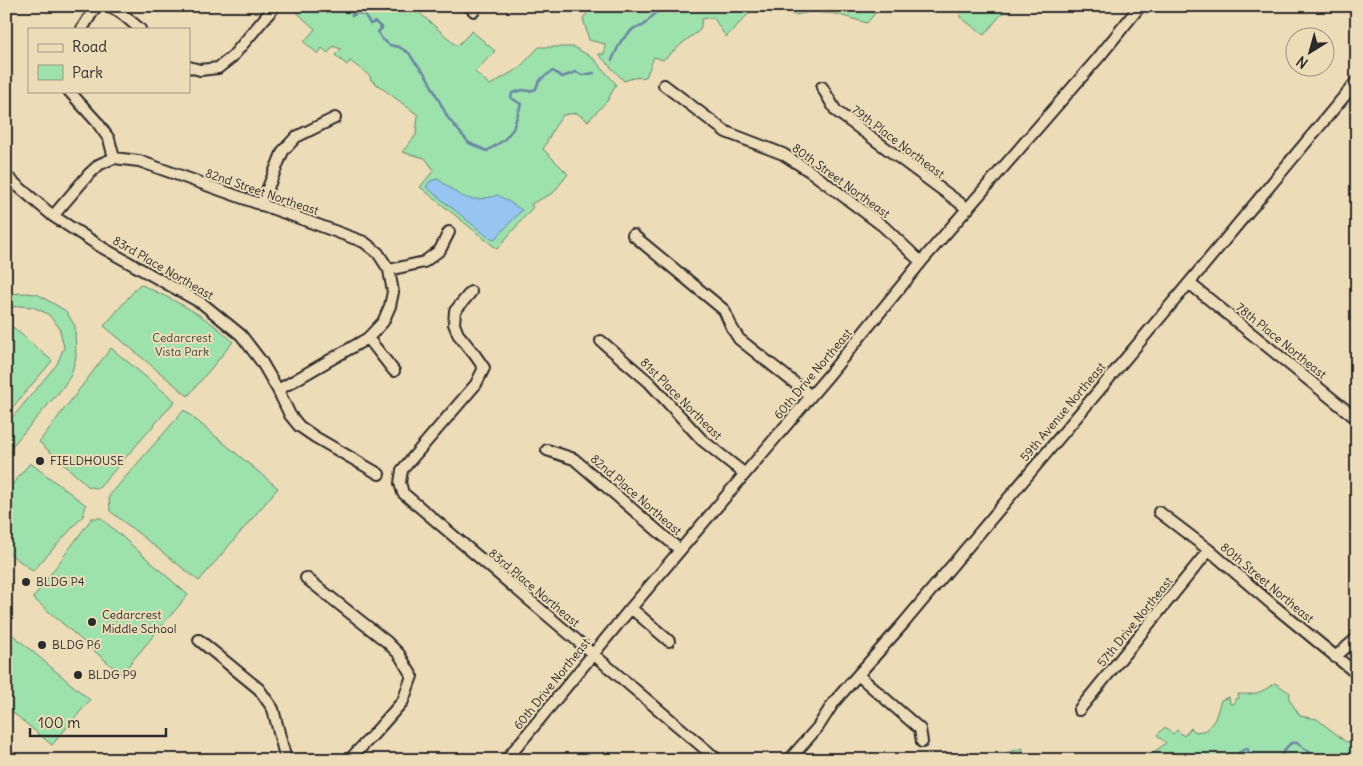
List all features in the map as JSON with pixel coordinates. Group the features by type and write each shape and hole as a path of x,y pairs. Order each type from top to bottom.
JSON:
{"street":[{"path":"83,28 96,6"},
{"path":"109,6 120,12 139,28"},
{"path":"190,67 200,70 218,68 232,57 274,6"},
{"name":"60th Drive Northeast","path":"506,760 921,262 1099,57 1140,6"},
{"name":"59th Avenue Northeast","path":"789,760 818,727 834,702 903,624 1357,81"},
{"name":"80th Street Northeast","path":"664,85 726,132 784,154 811,172 883,226 921,262"},
{"name":"79th Place Northeast","path":"822,87 836,111 968,209"},
{"path":"53,216 89,174 100,164 114,158 109,139 97,122 70,92"},
{"path":"261,205 283,151 296,137 335,118"},
{"name":"82nd Street Northeast","path":"114,158 139,161 364,242 378,254 389,270"},
{"name":"83rd Place Northeast","path":"6,176 53,216 103,248 203,304 241,335 261,361 290,415 299,426 314,437 379,474"},
{"path":"278,390 368,338 383,322 390,306 392,292 389,270 424,262 440,250 449,232"},
{"path":"633,235 724,310 739,339 811,396"},
{"name":"78th Place Northeast","path":"1189,284 1357,419"},
{"name":"83rd Place Northeast","path":"471,292 455,311 454,324 458,334 484,368 476,384 402,470 400,483 403,493 718,760"},
{"path":"368,338 394,371"},
{"name":"81st Place Northeast","path":"601,341 649,382 702,440 745,474"},
{"name":"82nd Place Northeast","path":"547,450 574,459 680,550"},
{"name":"80th Street Northeast","path":"1159,512 1209,550 1357,674"},
{"name":"57th Drive Northeast","path":"1079,710 1209,550"},
{"path":"306,578 387,642 399,654 412,676 403,701 373,736 349,760"},
{"path":"631,608 669,641"},
{"path":"1335,657 1357,638"},
{"path":"199,640 259,689 272,709 286,760"},
{"path":"858,676 920,729 922,742"}],"green space":[{"path":"290,6 391,6 400,13 405,6 412,6 457,46 472,31 495,51 475,72 490,85 519,68 539,47 574,47 593,58 616,84 608,100 588,121 577,113 563,115 543,149 568,174 553,193 531,204 533,207 497,249 420,187 434,170 425,158 402,152 416,135 418,115 371,80 370,76 350,61 347,65 335,55 341,49 333,46 328,53 322,48 318,54 304,42 315,29"},
{"path":"604,6 881,6 867,23 836,14 811,12 795,15 755,7 726,37 713,17 702,19 700,30 663,60 654,57 646,77 624,81 598,54 604,54 605,44 589,40 583,18 591,9 596,11"},
{"path":"961,6 1014,6 1009,13 1005,10 984,35 960,17"},
{"name":"Cedarcrest Vista Park","path":"140,284 177,302 200,316 233,342 188,396 104,326"},
{"path":"6,294 37,294 66,311 75,326 76,357 71,375 61,390 6,453 6,425 57,364 64,347 59,327 48,314 33,307 6,308"},
{"path":"6,321 52,361 6,415"},
{"path":"111,348 175,401 99,488 89,487 39,442"},
{"path":"184,410 278,488 199,581 110,511 109,496"},
{"path":"30,463 86,505 83,516 33,571 6,551 6,492"},
{"path":"92,518 101,518 188,595 121,674 33,598"},
{"path":"13,635 90,700 52,745 6,707 6,642"},
{"path":"1275,683 1290,693 1289,699 1300,716 1317,719 1346,742 1357,740 1357,760 1143,760 1166,743 1157,735 1165,727 1173,734 1177,730 1184,736 1191,728 1196,732 1207,730 1215,719 1221,700 1229,697 1230,704 1235,703 1235,699 1239,698 1238,694 1258,693"},
{"path":"1023,748 1022,758 1024,760 1001,760 1006,753"}],"water":[{"path":"438,179 465,198 479,199 498,195 522,210 495,239 488,237 426,187 430,181"}],"waterway":[{"path":"352,6 352,16 358,13 365,15 370,24 375,22 382,28 378,32 382,39 390,45 399,47 409,53 426,75 448,118 469,143 487,151 504,140 513,129 521,104 511,98 512,93 536,89 540,80 553,71 562,77 576,72 582,75 594,73"},
{"path":"612,60 621,41 634,28 643,26 655,13 667,10 669,6"},
{"path":"1231,760 1247,748 1249,753 1257,759 1280,757 1291,743 1297,743 1320,760"}],"place":[{"name":"FIELDHOUSE","path":"40,461"},
{"name":"BLDG P4","path":"26,582"},
{"name":"Cedarcrest Middle School","path":"92,622"},
{"name":"BLDG P6","path":"42,645"},
{"name":"BLDG P9","path":"78,675"}]}
